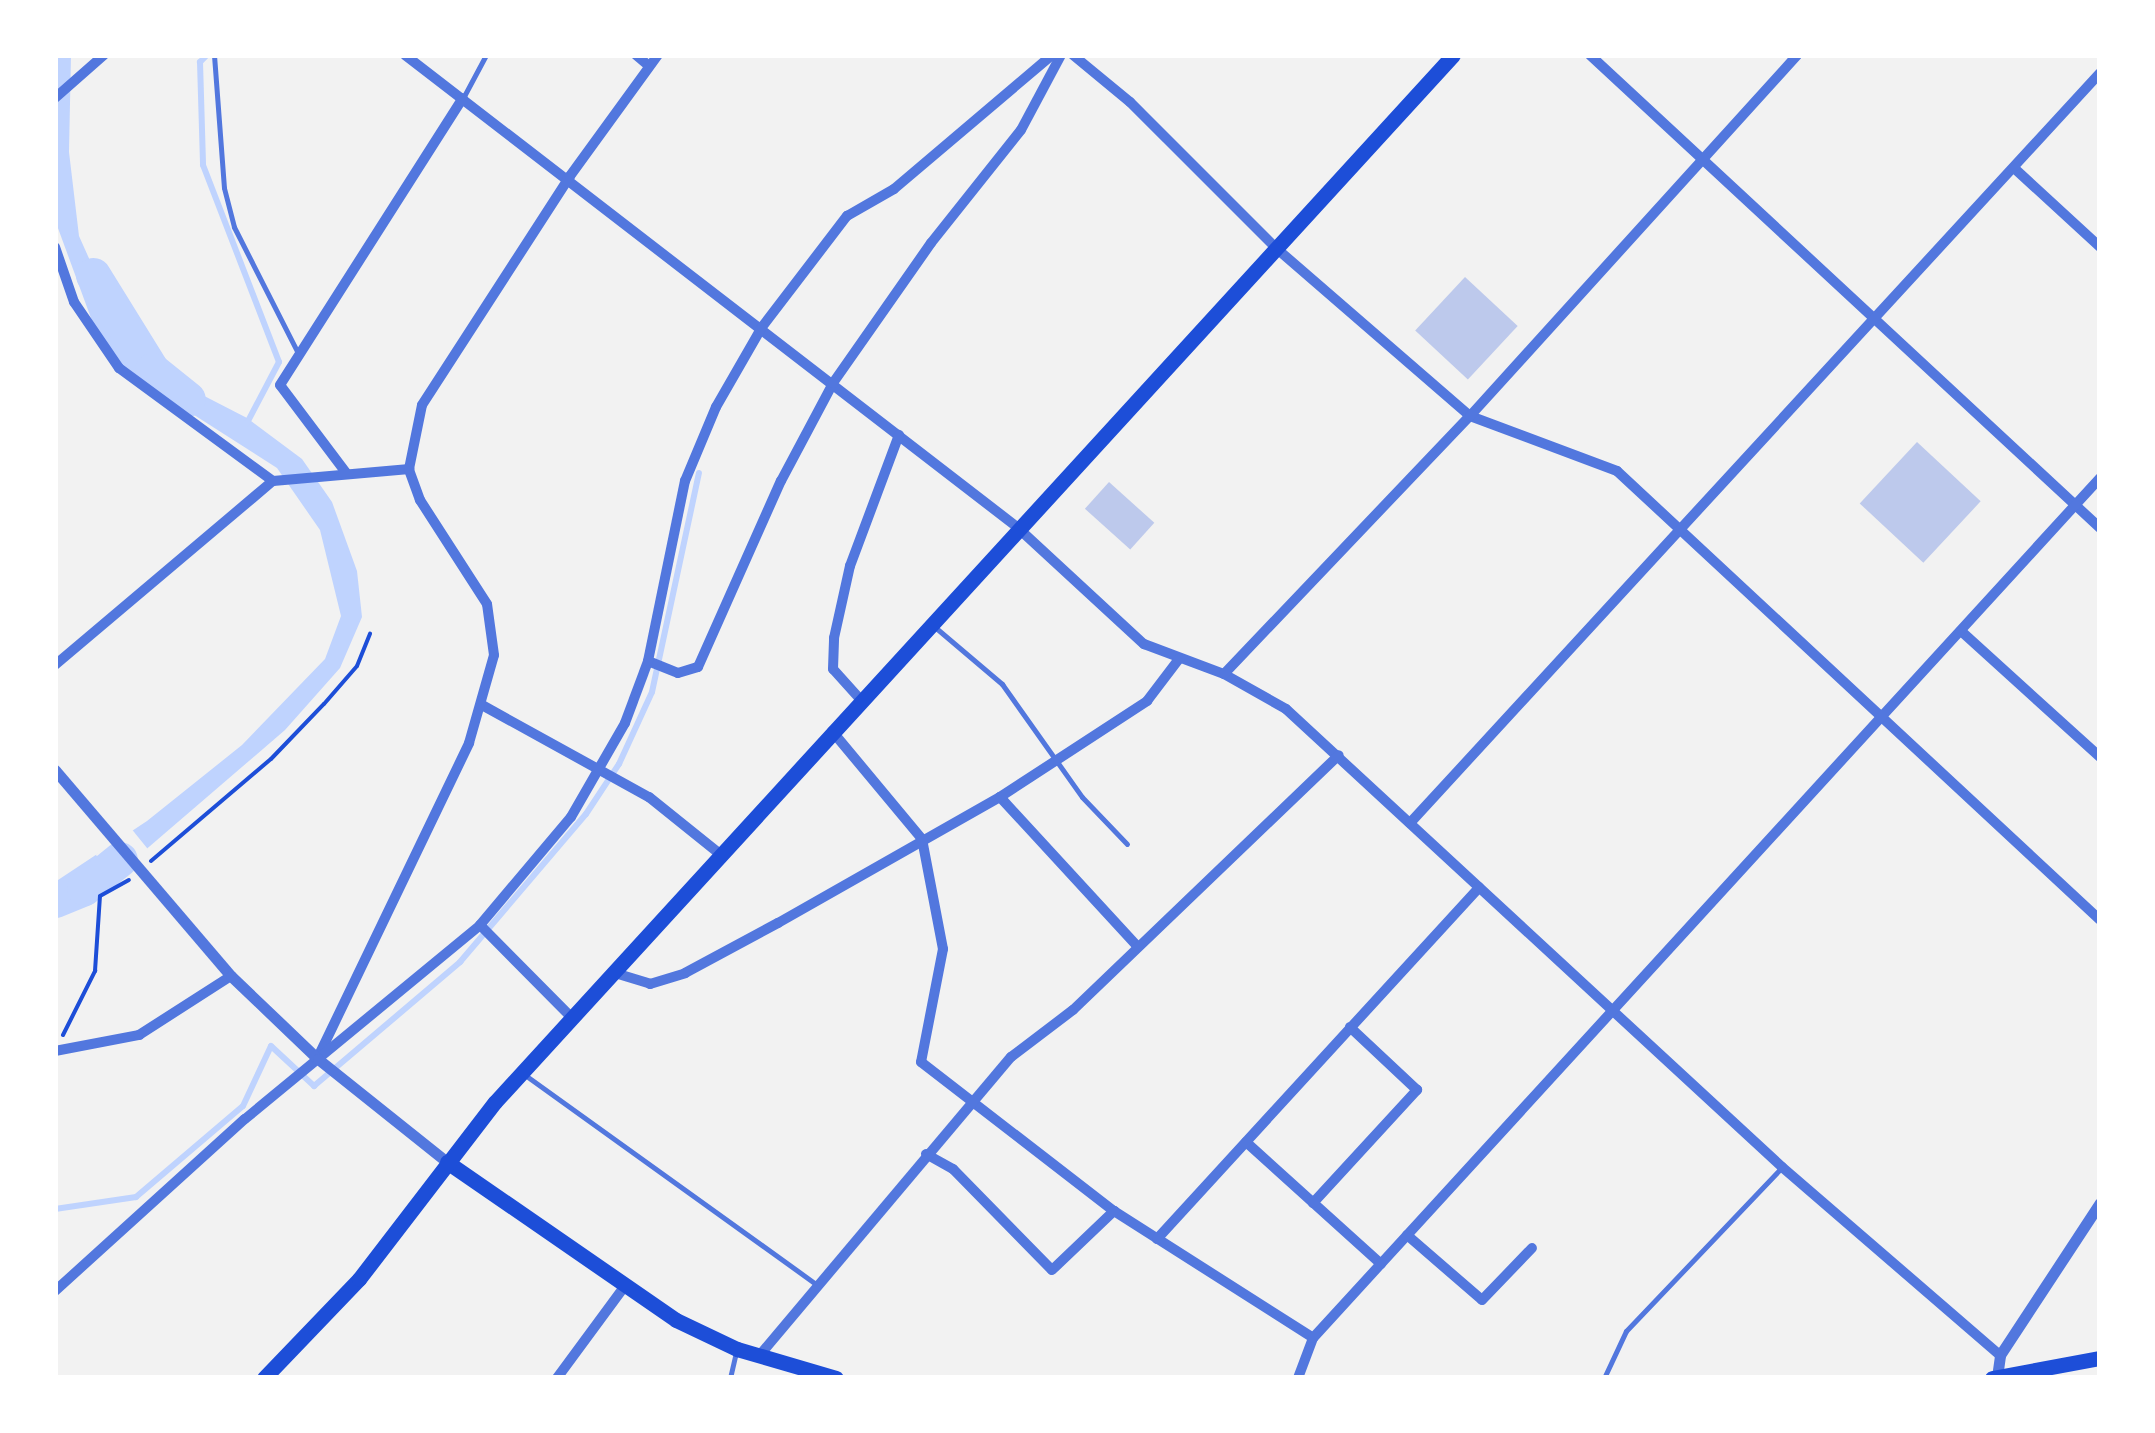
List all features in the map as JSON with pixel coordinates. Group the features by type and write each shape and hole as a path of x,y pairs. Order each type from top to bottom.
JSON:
{"main road":[{"path":"264,1378 359,1278 522,1073 1453,55"},
{"path":"448,1162 624,1287 737,1350 836,1378"},
{"path":"1995,1378 2100,1358"}],"street":[{"path":"55,98 104,55"},
{"path":"405,55 570,176 1018,527 1144,644 1224,674 1286,709 1782,1166 2000,1355"},
{"path":"636,55 649,66"},
{"path":"318,1059 482,706 494,655 486,604 420,500 409,468 422,405 570,176 658,55"},
{"path":"55,1291 318,1059 480,926 571,817 600,770 648,661 685,481 716,407 762,327 847,216 894,189 1052,55"},
{"path":"648,661 678,673 698,667 780,481 833,383 1020,130 1062,55"},
{"path":"1073,55 1130,102 1276,248 1470,416 1618,472 1880,720 2100,920"},
{"path":"1590,55 2100,528"},
{"path":"1224,674 1470,416 1797,55"},
{"path":"1410,824 1682,533 2100,73"},
{"path":"347,474 280,385 297,351 463,98"},
{"path":"2014,168 2100,248"},
{"path":"55,247 74,302 119,368 276,480"},
{"path":"860,699 833,670 834,638 850,566 900,435"},
{"path":"55,666 276,480 409,468"},
{"path":"1298,1378 1313,1338 2100,478"},
{"path":"1960,632 2100,757"},
{"path":"615,973 650,984 685,973 1000,797 1147,700 1179,659"},
{"path":"482,706 649,797 720,854"},
{"path":"832,731 922,839 943,949 921,1062 973,1098 1114,1211 1313,1338"},
{"path":"758,1357 973,1098 1340,755"},
{"path":"55,770 230,976 318,1059 448,1162"},
{"path":"1000,797 1138,946"},
{"path":"1157,1238 1479,887"},
{"path":"480,926 572,1018"},
{"path":"55,1051 139,1035 230,976"},
{"path":"1313,1203 1417,1090 1350,1028"},
{"path":"1246,1142 1381,1264"},
{"path":"926,1154 953,1170 1052,1270 1114,1211"},
{"path":"1995,1378 2000,1355 2100,1204"},
{"path":"1407,1235 1482,1300 1532,1248"},
{"path":"557,1378 624,1287"}],"lane":[{"path":"214,55 224,188 234,228 297,351"},
{"path":"463,98 486,55"},
{"path":"930,623 1002,684 1082,797 1127,844"},
{"path":"522,1073 818,1286"},
{"path":"1604,1378 1626,1332 1782,1166"},
{"path":"730,1378 737,1350"}],"path":[{"path":"55,1051 95,971 100,896 137,871 271,759 357,666 370,632"}],"water":[{"path":"55,55 71,55 69,152 79,236 126,341 146,366 247,418 302,459 332,502 357,571 362,617 340,668 285,730 107,883 55,900 55,882 147,821 242,745 325,659 341,616 320,530 277,468 122,365 95,329 55,220"}],"pier":[{"path":"130,827 152,854 118,882 96,855"}],"building":[{"path":"1465,277 1518,326 1468,379 1415,330"},
{"path":"1917,442 1981,501 1923,563 1860,503"},
{"path":"1109,482 1154,523 1130,550 1085,509"}],"waterway":[{"path":"207,55 200,62 203,165 279,362 247,423"},
{"path":"93,275 152,370 188,399"},
{"path":"55,1209 136,1197 243,1106 271,1046 314,1086 460,962 586,814 619,764 652,692 699,473"},
{"path":"55,900 84,888 120,859"}]}
